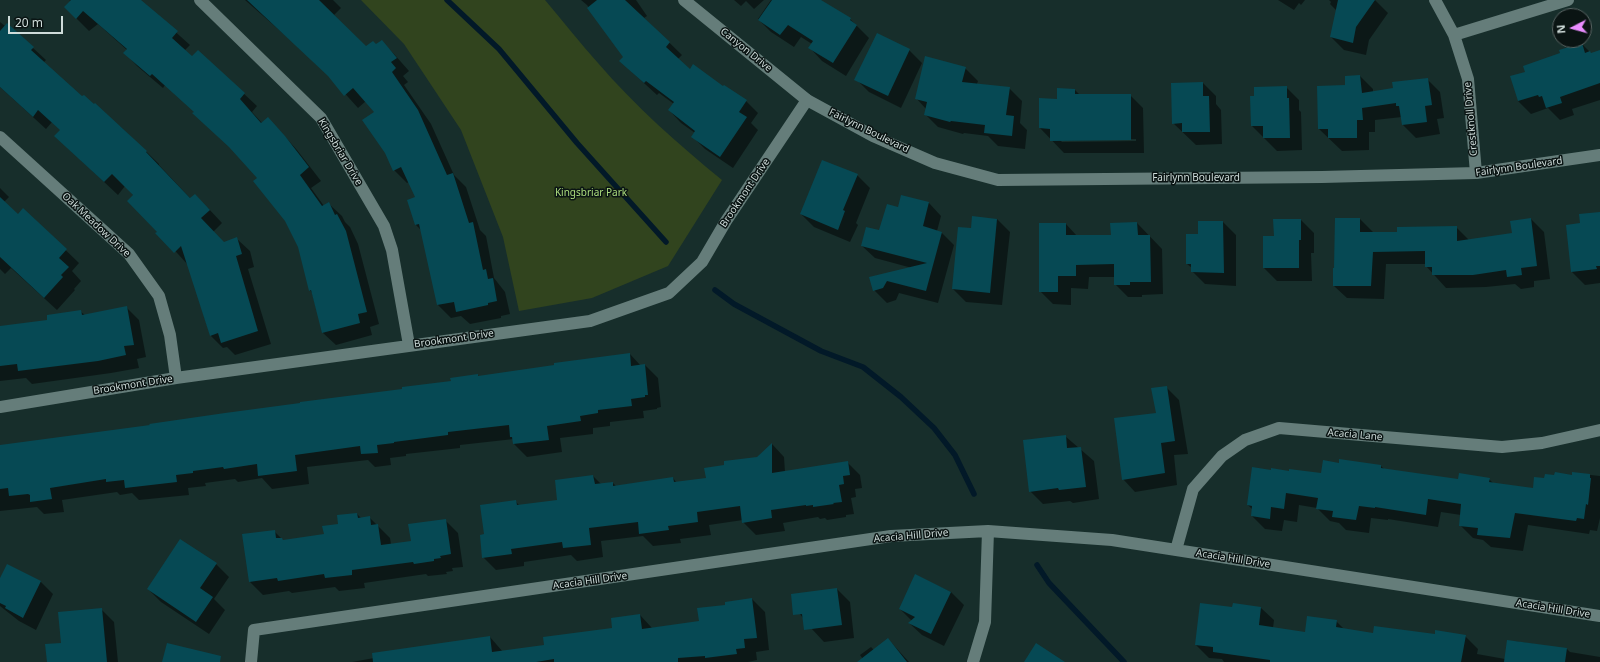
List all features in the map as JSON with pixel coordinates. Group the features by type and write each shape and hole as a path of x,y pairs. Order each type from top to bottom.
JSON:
{"street":[{"name":"Kingsbriar Drive","path":"200,0 322,118 384,226 392,250 409,345"},
{"name":"Canyon Drive","path":"684,0 807,100"},
{"name":"Crestknoll Drive","path":"1435,0 1454,35 1468,79 1476,173"},
{"path":"1454,35 1568,0"},
{"name":"Brookmont Drive","path":"0,407 176,378 590,321 669,293 702,262 726,221 807,100"},
{"name":"Fairlynn Boulevard","path":"807,100 873,136 934,163 998,180 1322,177 1476,173 1600,155"},
{"name":"Oak Meadow Drive","path":"0,136 123,249 133,260 159,296 170,335 176,378"},
{"name":"Acacia Lane","path":"1176,550 1193,489 1222,456 1245,440 1279,428 1502,447 1542,443 1600,430"},
{"path":"973,662 985,622 988,531"},
{"name":"Acacia Hill Drive","path":"251,662 254,630 891,536 988,531 1112,540 1600,616"}],"green space":[{"name":"Kingsbriar Park","path":"361,0 545,0 612,79 689,153 722,180 668,266 592,298 519,311 503,237 461,130 404,44"}],"building":[{"path":"71,0 141,0 178,31 172,38 192,56 198,50 245,93 240,99 261,123 268,117 285,136 309,167 300,175 322,206 329,202 335,215 337,214 346,231 367,312 358,314 360,323 322,333 311,290 309,291 298,247 285,221 253,181 257,178 229,147 192,113 194,112 152,74 150,76 123,53 127,49 83,11 76,19 64,7"},
{"path":"247,0 319,0 366,46 373,41 376,44 382,40 397,58 391,62 396,68 392,72 418,110 447,175 453,173 469,223 473,222 483,270 486,269 488,279 493,278 497,301 488,303 488,305 456,312 454,302 437,305 419,224 415,225 407,200 415,197 401,167 393,171 385,153 362,120 374,112 353,88 344,96 328,76"},
{"path":"597,0 625,0 670,42 666,47 690,69 693,64 723,86 724,85 747,100 739,112 747,117 720,157 691,137 695,131 668,110 674,102 646,81 644,83 619,61 623,57 587,8"},
{"path":"772,0 821,0 851,18 850,20 857,25 833,63 808,48 813,41 788,25 780,35 758,20"},
{"path":"1338,0 1375,0 1356,27 1353,43 1330,37"},
{"path":"7,23 34,47 31,50 82,96 84,95 94,104 95,103 147,151 146,152 190,198 195,194 210,210 201,218 224,242 237,237 242,254 236,256 258,331 221,343 218,333 210,336 181,246 174,253 155,233 157,232 127,201 133,195 112,174 104,182 54,136 60,130 38,110 33,117 0,87 0,31"},
{"path":"877,33 910,49 888,96 854,80"},
{"path":"1566,48 1584,48 1585,53 1590,51 1591,53 1600,50 1600,83 1560,97 1562,103 1546,108 1542,96 1539,97 1538,95 1518,101 1510,76 1525,72 1523,66 1560,53 1559,50"},
{"path":"925,56 966,67 962,82 1010,87 1006,115 1014,116 1012,136 984,133 985,125 950,122 924,115 927,102 915,99"},
{"path":"1360,75 1362,93 1393,88 1392,82 1428,78 1432,105 1425,106 1427,122 1402,125 1399,106 1396,106 1396,103 1362,108 1363,120 1357,120 1357,138 1328,138 1328,129 1318,129 1317,86 1345,85 1345,76"},
{"path":"1203,82 1203,96 1209,96 1210,132 1182,132 1182,123 1172,124 1171,83"},
{"path":"1287,86 1287,98 1289,98 1290,138 1263,138 1263,126 1251,126 1250,96 1254,96 1254,87"},
{"path":"1057,88 1075,89 1075,94 1131,94 1131,140 1050,141 1050,129 1039,128 1039,98 1057,99"},
{"path":"822,160 858,174 843,210 845,211 838,230 800,214"},
{"path":"901,195 929,202 923,226 942,232 926,291 887,281 883,288 873,291 869,277 927,263 861,246 866,227 879,230 887,204 898,207"},
{"path":"0,197 18,214 23,208 67,249 59,258 69,267 61,275 63,277 44,298 0,257"},
{"path":"1600,212 1600,266 1596,266 1597,269 1571,272 1566,225 1580,223 1579,214"},
{"path":"972,216 997,219 990,293 952,289 958,227 971,228"},
{"path":"1335,218 1360,218 1360,232 1397,232 1397,227 1457,226 1457,241 1512,233 1510,221 1531,218 1537,266 1521,268 1522,275 1507,277 1506,270 1473,275 1432,275 1432,267 1425,267 1425,251 1373,252 1371,286 1333,286"},
{"path":"1273,219 1301,219 1299,268 1263,268 1263,236 1274,236"},
{"path":"1198,221 1223,221 1224,273 1191,272 1191,264 1186,264 1186,234 1198,234"},
{"path":"1137,222 1138,235 1150,235 1151,282 1130,282 1130,285 1114,285 1114,264 1076,265 1076,276 1058,276 1058,292 1039,292 1039,223 1066,223 1066,235 1111,235 1110,223"},
{"path":"127,306 134,345 124,346 126,355 98,361 18,371 17,364 0,366 0,326 47,320 47,315 81,310 82,315"},
{"path":"630,353 631,366 645,364 648,395 645,395 645,397 631,399 632,406 598,410 598,413 580,416 581,421 547,426 549,440 513,444 512,437 510,437 509,425 448,432 448,435 377,445 378,453 361,454 360,446 295,455 297,471 258,476 257,464 224,469 223,467 193,471 193,473 176,475 177,482 125,488 124,480 106,482 106,479 50,488 52,499 30,502 30,495 28,494 9,496 8,488 0,489 0,445 402,389 402,387 451,381 450,378 478,374 478,376 554,365 554,363"},
{"path":"1167,386 1175,441 1161,443 1165,473 1122,480 1114,418 1156,413 1151,388"},
{"path":"1066,435 1067,448 1081,447 1086,487 1059,490 1058,488 1029,492 1023,440"},
{"path":"772,443 772,473 848,461 850,475 843,476 844,484 839,485 842,502 813,507 813,505 806,505 771,510 772,518 742,523 740,506 697,512 698,522 668,526 669,530 639,534 638,522 589,528 591,545 563,548 562,542 511,549 512,554 482,558 480,535 484,534 480,505 516,500 517,505 557,500 555,480 593,475 595,484 613,482 613,486 673,477 674,482 706,478 704,468 724,465 724,461 757,457"},
{"path":"1339,459 1381,465 1381,468 1458,479 1459,473 1490,478 1489,482 1533,488 1534,477 1544,478 1545,474 1554,475 1555,472 1572,475 1572,472 1590,474 1591,478 1588,505 1586,504 1584,519 1577,518 1576,521 1515,513 1510,538 1477,535 1478,528 1459,526 1461,504 1428,499 1426,515 1359,506 1356,520 1332,517 1333,511 1316,509 1318,498 1286,493 1284,509 1271,507 1270,519 1251,516 1252,506 1247,505 1252,467 1271,470 1271,468 1289,471 1289,469 1321,473 1323,460 1339,463"},
{"path":"357,513 358,518 370,516 371,525 378,524 381,545 411,541 408,524 446,519 451,554 440,556 441,558 434,559 434,561 414,564 413,562 352,570 352,575 325,578 324,574 278,581 277,578 249,582 242,534 275,530 276,538 282,538 283,540 324,534 322,526 338,524 337,515"},
{"path":"180,539 217,563 200,588 213,597 196,622 147,589"},
{"path":"7,564 41,581 23,618 5,608 6,606 0,603 0,578"},
{"path":"915,574 951,592 931,634 908,623 915,617 899,609"},
{"path":"837,588 842,625 804,630 802,614 793,615 791,594"},
{"path":"752,598 757,638 744,639 745,648 736,649 737,654 705,658 705,656 678,658 678,662 554,662 554,659 536,662 373,662 372,653 490,636 492,652 544,645 543,637 612,628 611,618 640,614 642,629 699,621 697,608 725,605 725,602"},
{"path":"1200,603 1232,607 1233,603 1261,607 1259,625 1305,632 1307,616 1337,620 1336,627 1373,633 1374,626 1435,634 1435,630 1466,635 1461,662 1270,662 1270,660 1213,652 1213,647 1195,645"},
{"path":"102,608 107,662 47,662 45,644 61,643 58,612"},
{"path":"888,638 907,662 857,662"},
{"path":"1507,640 1567,648 1565,662 1504,662"},
{"path":"167,643 221,656 220,662 162,662"},
{"path":"1036,643 1065,662 1024,662"}],"waterway":[{"path":"447,0 499,49 577,143 666,242"},
{"path":"715,290 734,304 821,351 863,367 901,397 934,428 955,455 974,494"},
{"path":"1037,565 1049,583 1124,662"}]}
